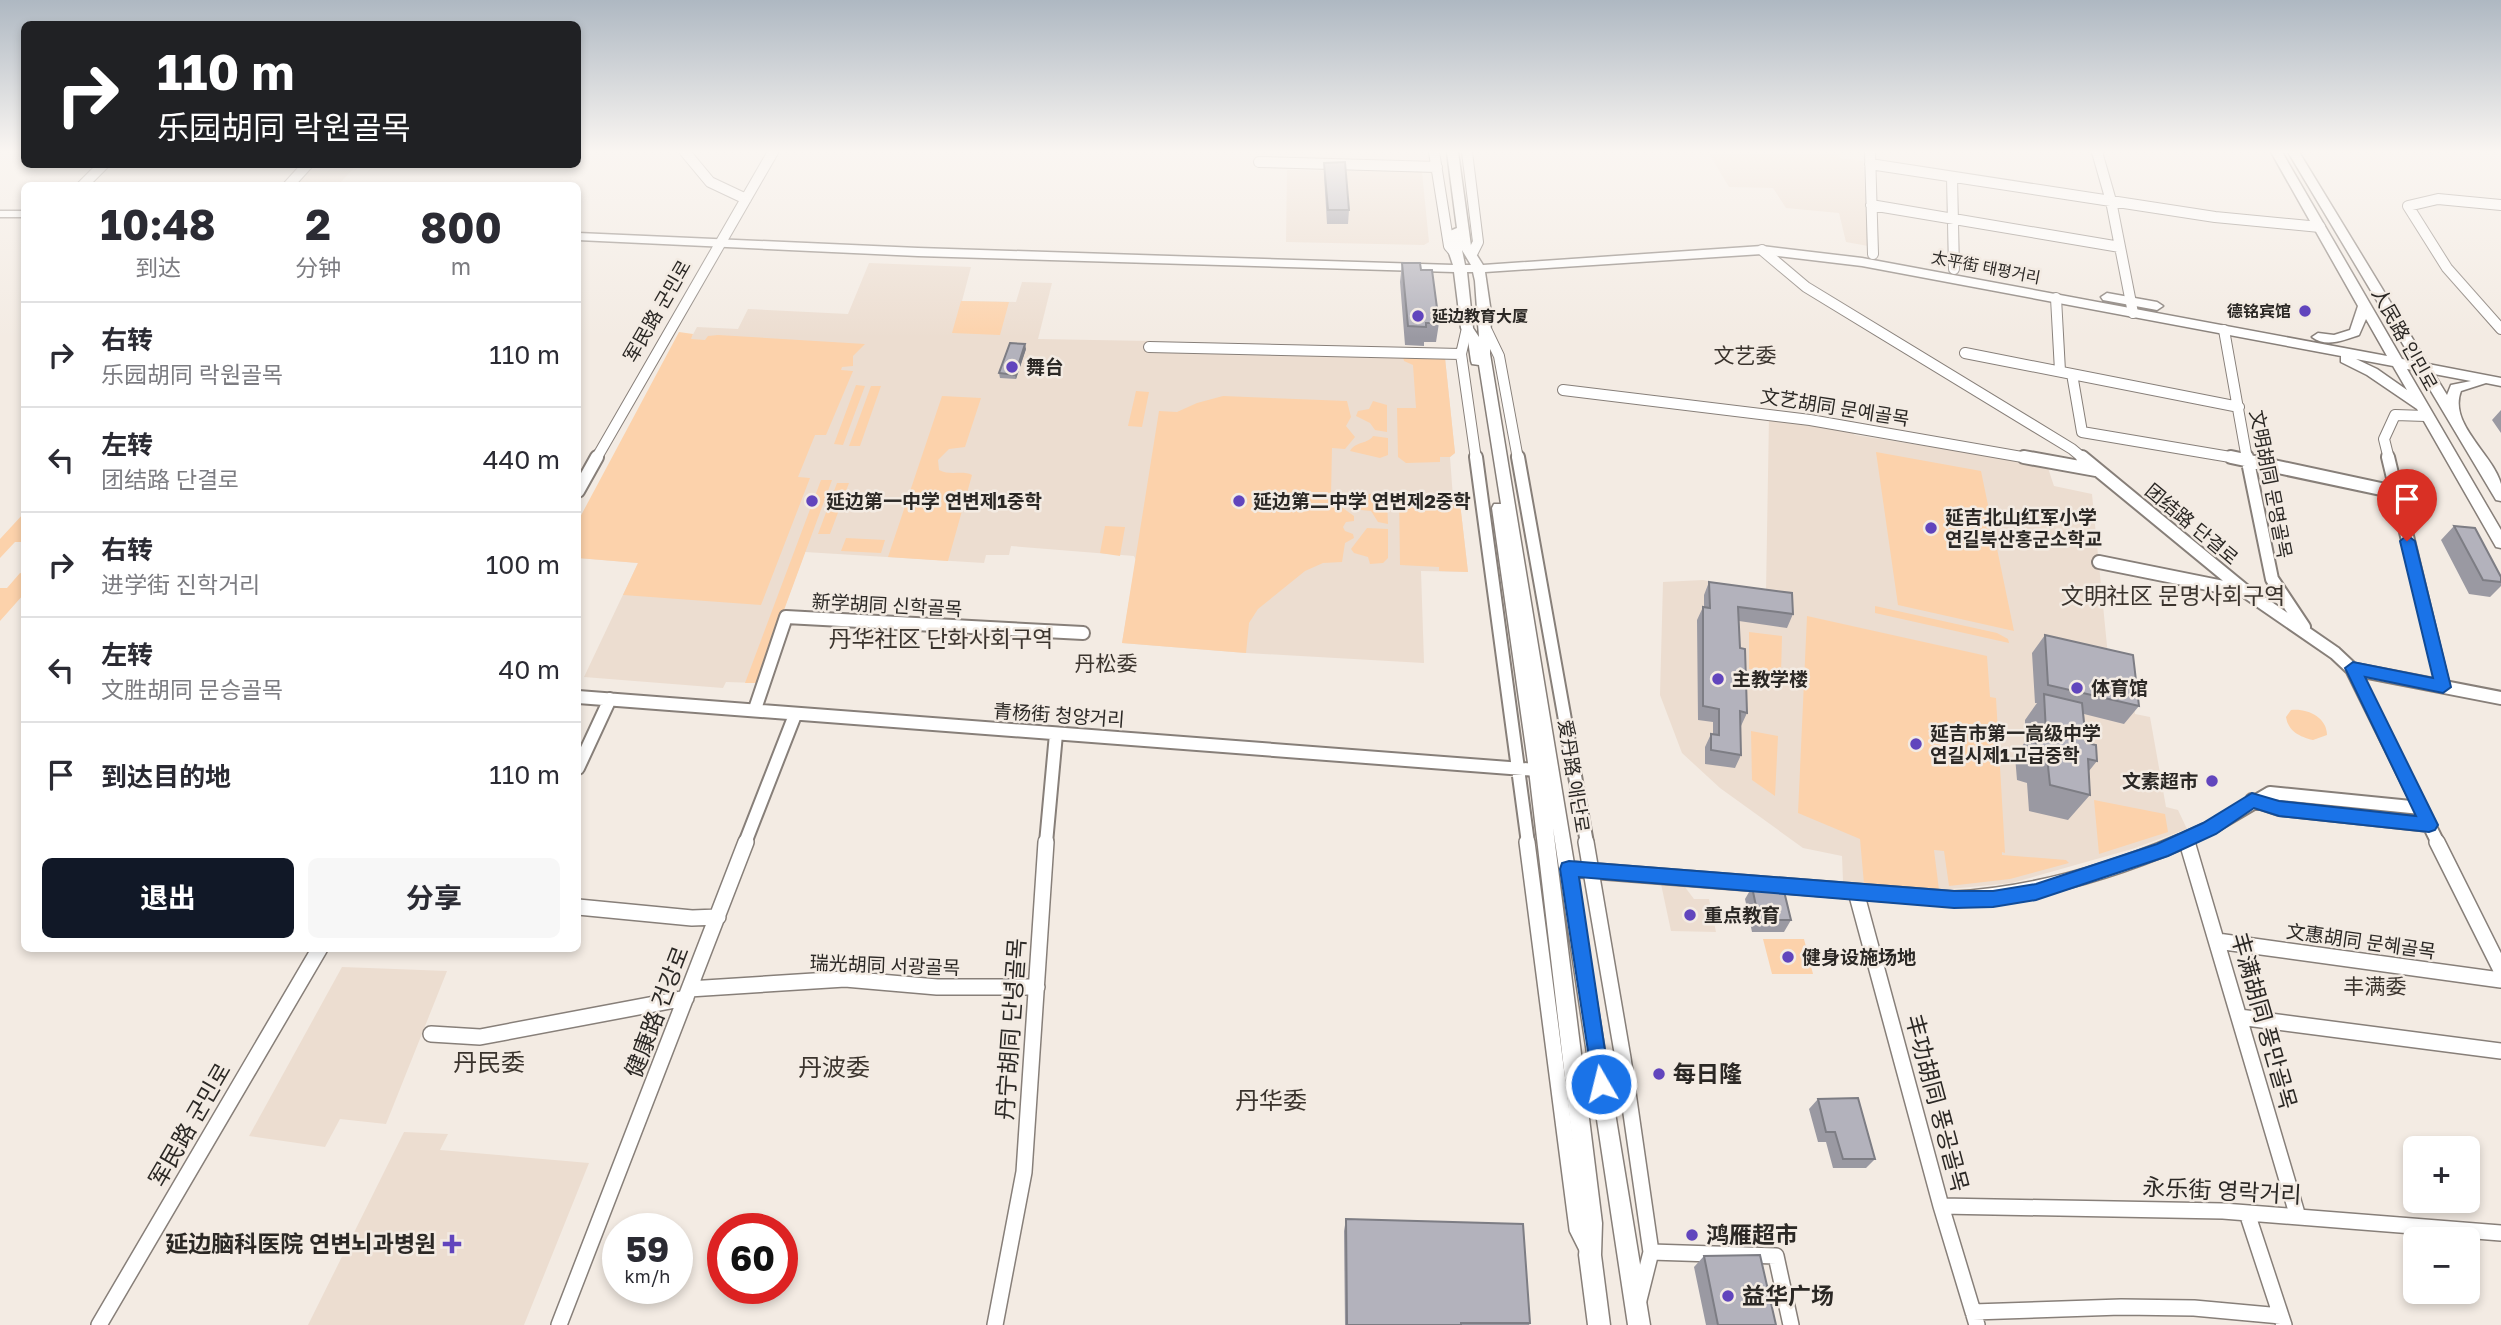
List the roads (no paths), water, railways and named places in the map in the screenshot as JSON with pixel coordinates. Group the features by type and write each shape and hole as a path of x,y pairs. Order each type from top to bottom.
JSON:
{"main road":[{"path":"0,215 21,214"},
{"name":"爱丹路 애단로","path":"1454,214 1467,328 1474,340 1537,770 1592,1223 1590,1255 1599,1325"},
{"name":"爱丹路 애단로","path":"1461,214 1465,246 1475,260 1481,292 1487,331 1484,354 1569,869 1624,1241 1638,1316"},
{"name":"人民路 인민로","path":"2312,214 2501,543"},
{"name":"人民路 인민로","path":"2331,214 2501,496"},
{"path":"0,224 21,224"},
{"name":"太平街 태평거리","path":"581,226 722,240"},
{"name":"太平街 태평거리","path":"581,237 1510,261 1759,242 1828,247 1954,269 2132,307 2500,378"},
{"name":"太平街 태평거리","path":"1475,260 1762,250 1839,258 2056,298 2132,307 2224,330 2319,343"},
{"path":"1463,292 1481,292"},
{"path":"2319,343 2355,332 2365,305"},
{"path":"2319,343 2372,372 2424,412"},
{"path":"2455,419 2451,400 2456,388 2500,378"}],"street":[{"name":"军民路 군민로","path":"581,486 737,214"},
{"name":"爱丹路 애단로","path":"1444,214 1449,246 1457,260"},
{"name":"爱丹路 애단로","path":"1475,214 1478,242 1475,260"},
{"path":"1871,214 1872,254"},
{"path":"1927,214 2120,247"},
{"path":"1953,214 1954,269"},
{"path":"2113,214 2132,307"},
{"path":"2194,214 2320,227"},
{"path":"2413,214 2447,268 2501,329"},
{"name":"团结路 단결로","path":"1762,250 1807,287 2072,449 2245,591 2353,668 2501,970"},
{"path":"2056,298 2066,372 2082,432 2247,460 2395,492"},
{"name":"爱丹路 애단로","path":"1467,328 1461,354 1577,1229 1590,1255"},
{"name":"文明胡同 문명골목","path":"2224,330 2272,579 2309,635"},
{"name":"爱丹路 애단로","path":"1487,331 1501,369 1558,675 1623,1058 1651,1252 1638,1316"},
{"path":"1149,347 1461,354"},
{"path":"1965,353 2239,407"},
{"name":"文艺胡同 문예골목","path":"1563,390 1810,420 2100,470"},
{"path":"2424,412 2395,415 2384,439 2443,687"},
{"path":"2099,562 2245,591"},
{"name":"新学胡同 신학골목","path":"755,709 786,617 1083,633"},
{"path":"2353,668 2501,698"},
{"name":"青杨街 청양거리","path":"581,697 1537,770"},
{"path":"581,762 610,699"},
{"name":"健康路 건강로","path":"559,1325 795,715"},
{"name":"丹宁胡同 단녕골목","path":"995,1325 1024,1172 1052,756 1056,734"},
{"path":"1569,869 1954,900 1993,899 2036,892 2162,850 2210,828 2252,800 2270,793 2421,808"},
{"path":"2252,800 2279,809 2429,825"},
{"name":"丰满胡同 풍만골목","path":"2186,839 2298,1217"},
{"name":"丰功胡同 풍공골목","path":"1856,892 1941,1206 1975,1318"},
{"path":"581,908 692,918 718,916"},
{"name":"文惠胡同 문혜골목","path":"2217,941 2501,980"},
{"name":"军民路 군민로","path":"99,1325 318,952"},
{"name":"瑞光胡同 서광골목","path":"431,1034 480,1037 688,993 845,979 937,987 1037,987"},
{"path":"2239,1017 2501,1052"},
{"name":"永乐街 영락거리","path":"1941,1206 2247,1213 2501,1233"},
{"path":"1975,1318 2169,1308 2282,1321 2247,1213"},
{"path":"1651,1252 1776,1256 1791,1325"}],"place":[{"name":"德铭宾馆","path":"2305,311"},
{"name":"延边教育大厦","path":"1418,316"},
{"name":"舞台","path":"1012,367"},
{"name":"延边第一中学 연변제1중학","path":"812,501"},
{"name":"延边第二中学 연변제2중학","path":"1239,501"},
{"name":"延吉北山红军小学 연길북산홍군소학교","path":"1931,528"},
{"name":"主教学楼","path":"1718,679"},
{"name":"体育馆","path":"2077,688"},
{"name":"延吉市第一高级中学 연길시제1고급중학","path":"1916,744"},
{"name":"文素超市","path":"2212,781"},
{"name":"重点教育","path":"1690,915"},
{"name":"健身设施场地","path":"1788,957"},
{"name":"每日隆","path":"1659,1074"},
{"name":"鸿雁超市","path":"1692,1235"},
{"name":"延边脑科医院 연변뇌과병원","path":"452,1244"},
{"name":"益华广场","path":"1728,1296"}],"district":[{"name":"文艺委","path":"1745,356"},
{"name":"文明社区 문명사회구역","path":"2173,596"},
{"name":"丹华社区 단화사회구역","path":"941,639"},
{"name":"丹松委","path":"1106,664"},
{"name":"丰满委","path":"2375,987"},
{"name":"丹民委","path":"489,1063"},
{"name":"丹波委","path":"834,1068"},
{"name":"丹华委","path":"1271,1101"}]}
